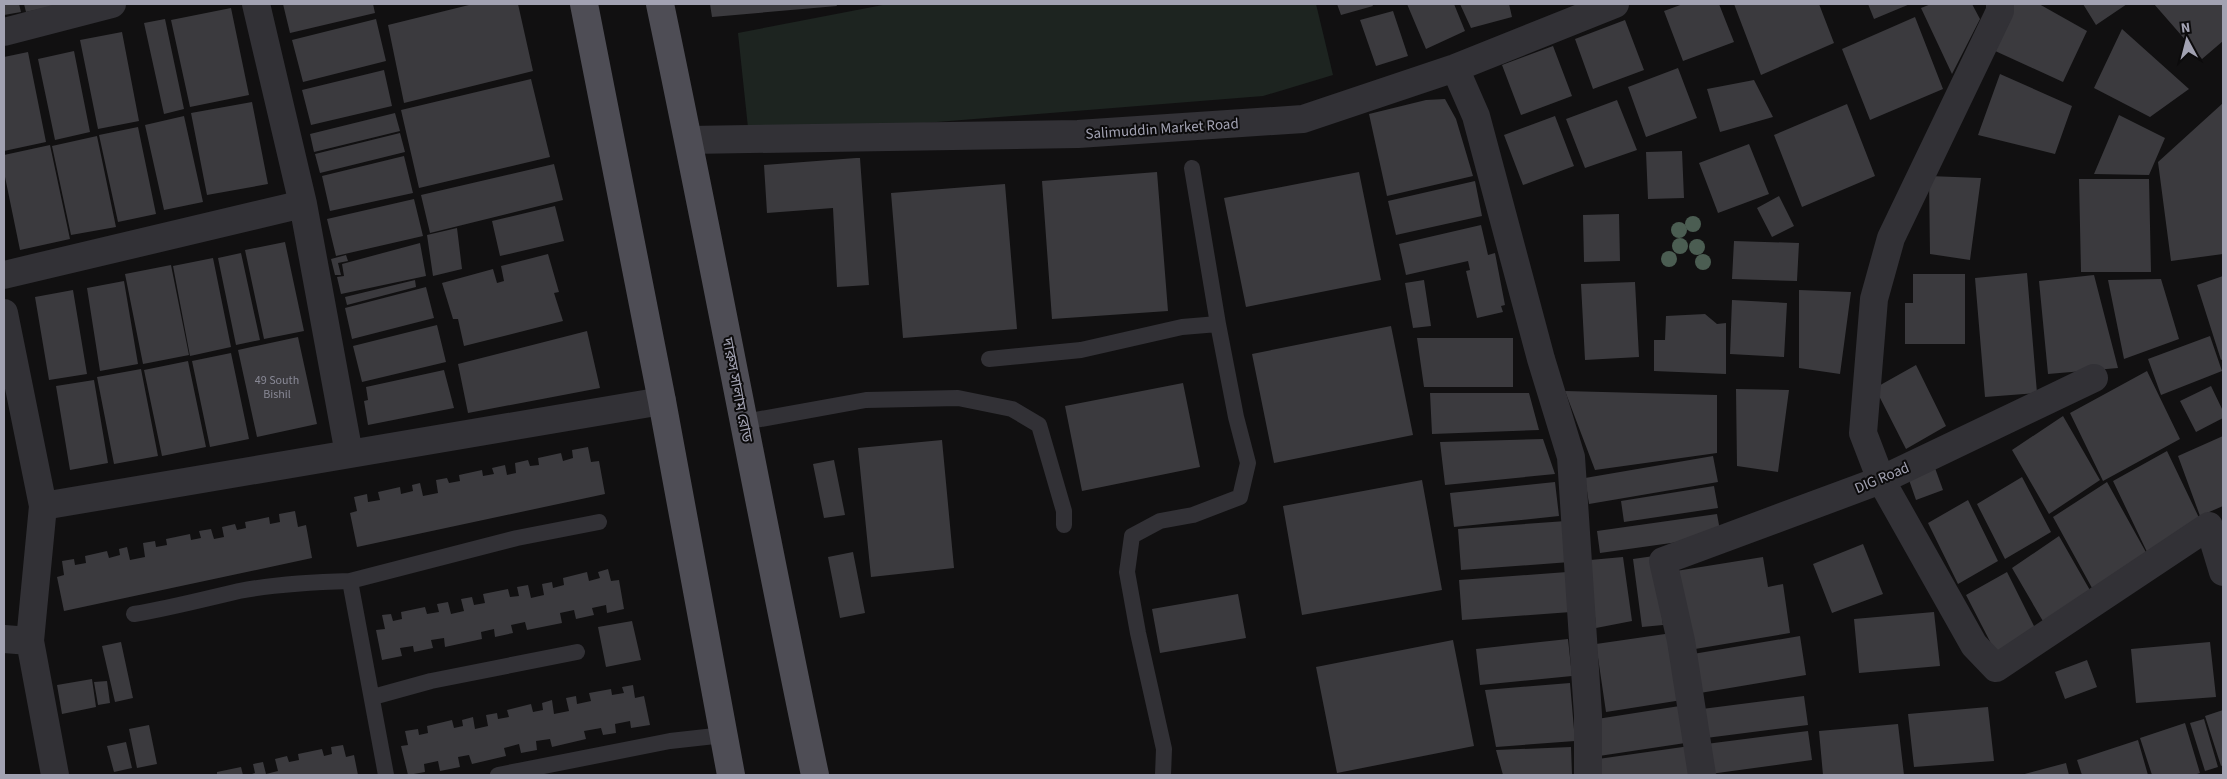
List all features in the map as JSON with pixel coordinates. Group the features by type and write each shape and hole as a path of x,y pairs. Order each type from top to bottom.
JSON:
{"main road":[{"path":"584,4 662,401 731,775"},
{"name":"দারুস সালাম রোড","path":"660,4 689,140 815,775"}],"street":[{"path":"4,32 112,4"},
{"path":"256,4 303,204 349,454"},
{"name":"Salimuddin Market Road","path":"689,140 1078,134 1303,119 1455,68 1615,4"},
{"path":"2000,4 2000,11 1891,238 1874,299 1863,433 1881,480 1974,644 1996,668 2209,526 2223,572"},
{"path":"1455,68 1476,116 1541,359 1571,457 1588,715 1588,775"},
{"path":"4,275 303,204"},
{"path":"4,313 43,506 17,640 55,775"},
{"name":"DIG Road","path":"1702,775 1681,641 1664,561 1881,480 2094,378"},
{"path":"43,506 662,401"}],"lane":[{"path":"1163,775 1164,748 1138,633 1127,572 1132,536 1160,521 1193,515 1240,498 1248,464 1236,417 1218,324 1192,168"},
{"path":"989,359 1081,350 1182,327 1218,324"},
{"path":"744,422 866,400 958,398 1012,409 1039,425 1064,511 1064,525"},
{"path":"134,614 174,607 241,591 292,584 350,580 517,538 599,522"},
{"path":"350,580 386,775"},
{"path":"373,697 439,679 577,652"},
{"path":"498,775 670,741 724,735"}],"shaded area":[{"path":"888,4 1316,4 1333,75 1263,96 749,137 738,33"}],"building":[{"path":"4,4 19,4 21,12 4,15"},
{"path":"24,4 58,4 58,5 26,12"},
{"path":"283,4 373,4 375,13 290,33"},
{"path":"473,4 518,4 533,71 404,103 388,25"},
{"path":"710,4 836,4 837,6 712,17"},
{"path":"1337,4 1372,4 1373,6 1341,15"},
{"path":"1407,4 1454,4 1465,31 1426,49"},
{"path":"1460,4 1509,4 1512,17 1471,28"},
{"path":"1683,4 1719,4 1734,42 1683,61 1664,11"},
{"path":"1734,4 1819,4 1834,43 1761,75"},
{"path":"1868,4 1910,4 1874,19"},
{"path":"1931,4 1972,4 1980,19 1952,74 1921,8"},
{"path":"2012,4 2039,4 2087,31 2063,82 1993,50"},
{"path":"2083,4 2127,4 2096,25"},
{"path":"2154,4 2223,4 2223,41 2202,59"},
{"path":"231,8 249,95 190,107 171,20"},
{"path":"1393,11 1408,56 1376,66 1360,20"},
{"path":"1915,17 1943,89 1870,120 1842,49"},
{"path":"165,19 184,109 164,114 144,23"},
{"path":"376,19 386,61 303,82 292,40"},
{"path":"1625,20 1644,70 1593,89 1575,39"},
{"path":"2122,29 2189,89 2150,117 2094,88"},
{"path":"122,32 139,121 98,129 80,40"},
{"path":"1553,46 1572,96 1521,115 1502,65"},
{"path":"74,51 90,132 55,140 38,59"},
{"path":"28,52 46,142 4,151 4,57"},
{"path":"1678,68 1697,118 1646,137 1628,87"},
{"path":"384,70 392,106 311,125 302,90"},
{"path":"2000,74 2072,106 2055,154 1978,135"},
{"path":"531,79 550,157 419,188 401,110"},
{"path":"1754,80 1773,117 1720,132 1707,89"},
{"path":"1445,99 1456,119 1473,176 1387,196 1369,114 1426,100"},
{"path":"1617,100 1637,150 1585,168 1566,119"},
{"path":"252,102 268,184 207,195 191,113"},
{"path":"2223,103 2223,254 2171,261 2158,162"},
{"path":"1847,104 1875,176 1802,207 1774,135"},
{"path":"395,113 400,131 314,152 310,134"},
{"path":"2119,115 2165,138 2149,175 2094,174"},
{"path":"184,116 203,202 164,210 145,125"},
{"path":"1555,116 1574,166 1523,185 1504,135"},
{"path":"138,127 156,214 118,222 99,135"},
{"path":"400,133 405,152 320,173 315,154"},
{"path":"97,136 116,227 71,235 52,146"},
{"path":"1749,144 1769,194 1718,213 1699,163"},
{"path":"50,145 70,239 20,250 4,172 4,155"},
{"path":"1682,151 1684,198 1648,199 1646,152"},
{"path":"404,156 413,193 330,211 322,176"},
{"path":"860,158 869,285 837,287 833,208 767,213 764,165"},
{"path":"554,164 563,200 430,233 421,195"},
{"path":"1157,172 1168,311 1052,319 1042,181"},
{"path":"1359,172 1381,280 1246,307 1224,198"},
{"path":"1929,176 1981,178 1970,260 1930,254"},
{"path":"2079,179 2149,179 2151,272 2081,272"},
{"path":"1475,181 1482,216 1396,235 1388,201"},
{"path":"1005,184 1017,329 903,338 891,193"},
{"path":"1779,196 1794,226 1772,237 1757,208"},
{"path":"414,199 423,236 336,256 327,219"},
{"path":"555,206 564,241 500,256 492,221"},
{"path":"1619,214 1620,261 1584,262 1583,215"},
{"path":"1481,225 1488,255 1495,253 1505,305 1501,306 1503,312 1477,318 1466,271 1470,270 1468,261 1406,275 1399,244"},
{"path":"457,228 462,269 433,276 427,235"},
{"path":"1734,241 1799,243 1797,281 1732,279"},
{"path":"285,242 304,331 264,339 245,250"},
{"path":"420,243 426,276 341,294 337,277 344,276 342,264"},
{"path":"241,253 260,340 236,345 218,258"},
{"path":"548,254 559,292 554,293 563,321 464,346 458,319 453,319 442,283 493,269 497,283 504,281 501,266"},
{"path":"346,255 348,261 338,263 341,275 335,275 331,259"},
{"path":"213,258 231,347 190,356 173,266"},
{"path":"171,265 189,355 143,364 125,274"},
{"path":"2027,273 2037,393 1985,397 1975,278"},
{"path":"1913,274 1965,274 1965,344 1905,344 1905,303 1913,303"},
{"path":"2094,275 2118,368 2048,374 2039,281"},
{"path":"2223,276 2223,359 2221,360 2197,285"},
{"path":"2161,279 2179,339 2124,359 2108,280"},
{"path":"415,280 416,287 347,305 345,297"},
{"path":"1424,280 1431,326 1413,328 1405,283"},
{"path":"124,281 138,364 100,371 87,288"},
{"path":"1635,282 1639,357 1585,360 1581,284"},
{"path":"426,287 434,318 352,339 345,308"},
{"path":"73,290 87,374 49,380 35,297"},
{"path":"1799,290 1851,292 1840,374 1799,368"},
{"path":"1732,300 1787,303 1784,357 1730,354"},
{"path":"1705,314 1717,324 1726,323 1726,374 1654,371 1654,340 1665,340 1666,316"},
{"path":"437,325 446,362 362,382 353,346"},
{"path":"1391,326 1413,435 1274,463 1252,354"},
{"path":"587,331 600,388 468,413 458,364"},
{"path":"2210,336 2222,371 2161,395 2148,359"},
{"path":"298,337 317,424 257,437 238,350"},
{"path":"1417,338 1513,338 1513,387 1424,387"},
{"path":"231,353 249,439 210,447 192,361"},
{"path":"188,361 206,447 162,456 144,370"},
{"path":"1916,365 1946,426 1906,449 1875,388"},
{"path":"141,369 158,456 114,464 97,377"},
{"path":"444,370 454,408 368,425 364,401 368,400 366,387"},
{"path":"2147,371 2180,439 2103,481 2070,413"},
{"path":"94,380 108,463 70,470 56,386"},
{"path":"1183,383 1200,467 1082,491 1065,406"},
{"path":"2211,386 2223,411 2223,418 2196,432 2180,401"},
{"path":"1736,389 1789,390 1778,472 1737,466"},
{"path":"1565,391 1717,395 1717,453 1595,470"},
{"path":"1430,393 1529,393 1539,430 1432,434"},
{"path":"2063,416 2100,480 2049,514 2012,450"},
{"path":"2223,436 2223,506 2200,516 2178,456"},
{"path":"1543,439 1555,474 1445,485 1440,442"},
{"path":"942,440 954,568 871,577 858,448"},
{"path":"588,447 591,462 599,461 605,494 357,547 350,513 357,511 354,497 367,494 368,502 380,500 378,492 400,487 401,494 413,491 412,485 420,483 423,496 438,493 436,480 447,478 449,483 460,481 459,475 482,470 483,476 494,474 492,468 505,465 507,475 516,473 515,463 528,460 530,466 539,465 538,458 561,453 563,461 573,458 572,450"},
{"path":"2167,451 2202,524 2148,554 2113,481"},
{"path":"1713,456 1718,482 1589,504 1585,478"},
{"path":"834,460 845,515 824,518 813,464"},
{"path":"1935,468 1943,490 1916,500 1908,477"},
{"path":"2022,477 2051,532 2005,559 1977,504"},
{"path":"1422,480 1442,590 1302,615 1283,506"},
{"path":"1555,482 1559,516 1454,527 1450,493"},
{"path":"2107,482 2147,554 2092,588 2053,517"},
{"path":"1714,486 1718,508 1624,522 1621,501"},
{"path":"1968,500 1998,561 1958,584 1928,523"},
{"path":"295,511 298,527 306,525 312,558 64,611 57,577 64,575 62,561 74,559 75,565 86,563 85,556 107,551 109,558 120,555 119,549 127,547 130,560 145,557 143,543 155,541 156,547 167,545 166,539 190,534 191,540 201,538 199,531 211,529 214,539 224,537 222,527 235,524 237,530 246,528 245,522 269,517 270,524 280,522 279,514"},
{"path":"1717,514 1721,536 1600,553 1597,531"},
{"path":"1566,521 1570,562 1461,570 1458,529"},
{"path":"2059,536 2091,592 2044,623 2012,568"},
{"path":"1863,544 1883,594 1832,613 1813,564"},
{"path":"853,552 865,613 840,618 828,557"},
{"path":"1654,556 1663,625 1642,627 1633,559"},
{"path":"1623,557 1632,621 1596,628 1590,560"},
{"path":"1763,557 1768,587 1783,584 1790,633 1689,650 1676,571"},
{"path":"608,569 611,581 619,580 624,609 607,613 606,605 592,608 594,615 576,619 574,610 560,613 562,623 527,630 525,622 511,625 513,633 495,637 494,629 481,632 482,639 445,647 444,638 431,640 433,648 414,652 413,646 400,648 402,656 382,660 376,630 385,629 382,615 391,614 393,621 402,619 401,612 425,607 427,614 439,612 437,604 448,602 451,614 464,611 461,599 472,597 474,605 485,603 483,594 508,589 510,597 519,596 517,587 528,585 531,598 544,595 542,584 552,582 553,588 564,585 563,578 587,572 589,581 600,578 598,572"},
{"path":"1567,572 1571,612 1462,620 1459,580"},
{"path":"2007,572 2037,632 1997,655 1966,595"},
{"path":"1238,594 1246,638 1160,653 1152,609"},
{"path":"1934,612 1940,666 1859,673 1854,619"},
{"path":"632,621 641,660 606,667 598,627"},
{"path":"1672,633 1682,700 1606,712 1596,644"},
{"path":"1800,636 1806,675 1700,693 1693,654"},
{"path":"1568,639 1572,676 1480,685 1476,649"},
{"path":"1453,640 1474,746 1337,773 1316,667"},
{"path":"121,642 133,698 115,702 102,646"},
{"path":"2210,642 2216,697 2136,703 2131,649"},
{"path":"2087,660 2097,687 2065,699 2055,672"},
{"path":"92,679 96,707 62,714 57,685"},
{"path":"107,681 110,703 98,705 94,682"},
{"path":"1570,683 1575,741 1496,747 1485,690"},
{"path":"633,685 635,698 644,696 650,725 631,728 630,721 615,724 616,733 603,735 601,728 584,731 586,739 552,747 550,739 536,741 537,750 521,753 519,744 504,748 506,756 472,764 469,755 458,757 460,767 440,771 438,761 424,764 425,772 408,775 401,746 408,745 405,731 418,729 419,735 428,733 427,726 452,720 454,728 463,726 462,720 473,717 475,729 488,726 486,715 497,713 498,719 509,717 507,710 531,704 533,712 543,710 542,703 552,700 554,714 569,711 566,698 576,696 577,704 591,701 589,693 611,689 612,695 624,693 622,687"},
{"path":"1804,696 1808,725 1706,738 1702,709"},
{"path":"1686,705 1692,742 1599,756 1597,719"},
{"path":"1988,707 1994,761 1914,767 1908,714"},
{"path":"2223,710 2223,765 2221,766 2205,716"},
{"path":"2204,719 2218,767 2205,771 2190,723"},
{"path":"2185,723 2200,773 2194,775 2152,775 2140,738"},
{"path":"1898,724 1904,775 1823,775 1819,731"},
{"path":"149,725 157,764 137,768 129,729"},
{"path":"1808,731 1812,760 1710,774 1706,744"},
{"path":"2138,740 2148,775 2082,775 2077,760"},
{"path":"126,742 132,768 114,772 107,746"},
{"path":"343,745 346,757 354,755 358,775 249,775 255,773 253,764 263,762 266,774 278,771 275,759 287,756 289,762 299,760 298,754 322,749 324,756 332,754 331,747"},
{"path":"1690,746 1695,775 1599,775 1598,759"},
{"path":"1571,747 1572,775 1503,775 1496,750"},
{"path":"2066,763 2069,775 2021,775"},
{"path":"241,767 243,775 217,775 217,772"}]}
